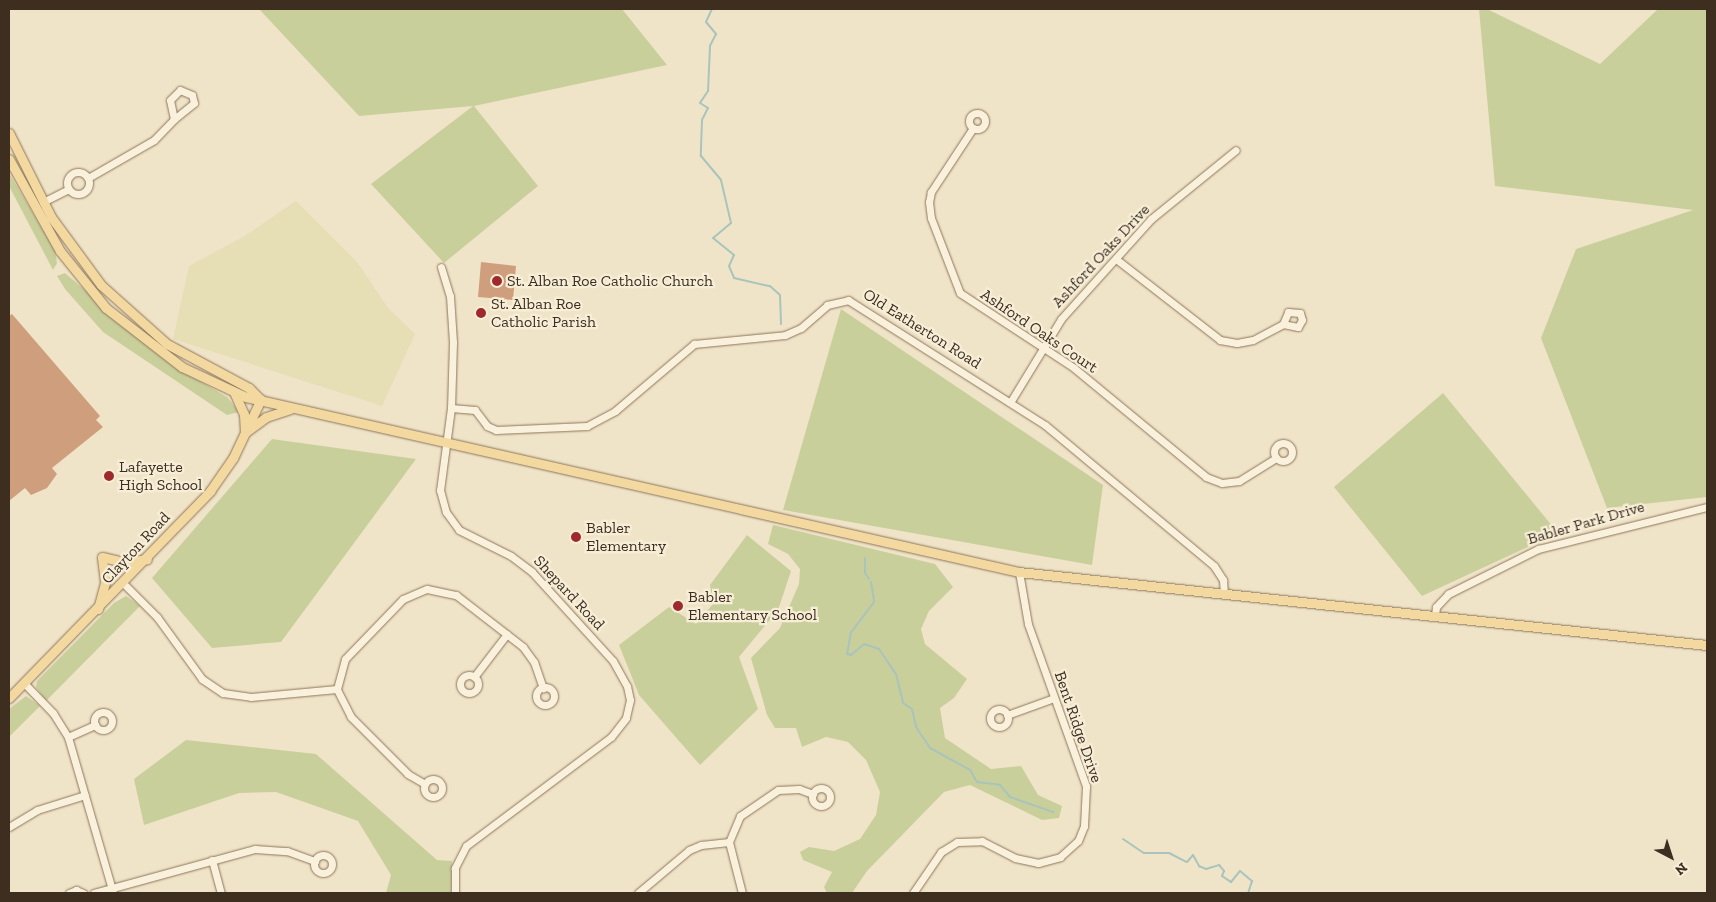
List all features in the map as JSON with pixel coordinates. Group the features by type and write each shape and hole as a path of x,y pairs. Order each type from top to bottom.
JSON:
{"main road":[{"path":"9,133 43,202 87,269 136,319 178,351 249,388 261,399"},
{"path":"9,159 26,193 64,257 106,308 163,354 234,392 291,409 447,442 905,549 1019,572 1707,645"},
{"path":"26,193 43,202"},
{"path":"234,392 244,414 245,433"},
{"name":"Clayton Road","path":"9,698 124,584 218,481 245,433 261,399"},
{"path":"245,433 266,417 291,409"},
{"path":"98,609 104,582 102,557 124,562 147,559"}],"street":[{"path":"88,178 82,173 72,174 67,179 68,189 74,194 84,193 88,178 154,140 174,119"},
{"name":"Ashford Oaks Court","path":"973,128 931,192 931,218 960,293 1043,348 1206,477 1222,483 1239,481 1276,458"},
{"name":"Ashford Oaks Drive","path":"1011,401 1061,320 1151,219 1236,150"},
{"path":"43,202 68,189"},
{"path":"1116,259 1220,340 1245,342 1283,324"},
{"name":"Shepard Road","path":"441,267 451,309 451,408 440,490 451,521 459,530 511,556 532,572 612,661 627,686 630,700 626,718 611,737 466,846 455,868 455,893"},
{"name":"Old Eatherton Road","path":"451,408 475,410 487,426 496,430 586,426 616,411 694,344 785,336 801,328 827,304 841,300 854,302 1011,401 1214,566 1224,580 1224,593"},
{"name":"Babler Park Drive","path":"1435,616 1436,608 1448,594 1538,549 1707,507"},
{"name":"Bent Ridge Drive","path":"913,893 941,852 957,842 982,841 1015,858 1038,864 1060,857 1078,841 1087,816 1086,786 1023,608 1019,572"},
{"path":"124,584 156,617 202,679 218,691 252,698 337,689"},
{"path":"425,784 408,774 351,717 337,689 345,659 403,599 420,590 450,592 507,634 530,655 542,688"},
{"path":"474,677 507,634"},
{"path":"24,683 52,713 68,737 113,891"},
{"path":"1007,715 1054,698"},
{"path":"68,737 95,725"},
{"path":"742,893 730,842 740,816 766,796 789,789 813,794"},
{"path":"9,827 37,810 86,795"},
{"path":"638,893 690,850 701,845 730,842"},
{"path":"94,893 113,891 212,860 267,849 315,861"},
{"path":"212,860 221,893"},
{"path":"69,893 76,890 83,893"}],"shaded area":[{"path":"296,201 358,263 388,308 415,334 382,406 173,339 189,266 243,237"}],"green space":[{"path":"259,9 622,9 667,65 474,106 538,186 444,263 371,184 473,106 359,116"},
{"path":"1479,9 1487,9 1600,64 1658,9 1707,9 1707,497 1607,508 1541,338 1576,249 1693,210 1495,186"},
{"path":"9,173 55,250 57,263 53,270 9,186"},
{"path":"65,273 172,365 227,397 239,412 227,415 103,332 65,289 57,276"},
{"path":"841,309 1103,485 1092,565 783,510"},
{"path":"1443,393 1558,533 1422,596 1334,487"},
{"path":"272,439 416,459 281,642 212,648 152,578"},
{"path":"773,525 935,564 953,587 929,611 921,629 925,644 967,679 954,698 940,708 945,738 991,769 1021,766 1038,795 1062,806 1059,818 1042,820 970,785 944,792 867,871 852,893 827,893 824,887 832,872 803,860 800,852 809,847 834,851 860,839 876,815 880,792 866,760 848,742 826,737 802,747 796,728 775,728 767,715 751,658 780,628 799,584 800,569 788,554 768,544"},
{"path":"747,535 791,571 778,610 739,657 758,709 700,765 639,695 619,645 669,607 696,624 713,604 710,585"},
{"path":"126,596 140,606 46,701 36,687 37,681 114,603"},
{"path":"26,696 40,706 9,737 9,709"},
{"path":"186,740 316,754 437,860 452,861 451,893 386,893 391,875 358,821 276,792 239,793 144,825 134,779"}],"building":[{"name":"St. Alban Roe Catholic Church","path":"481,262 516,266 513,300 478,297"},
{"name":"Lafayette High School","path":"12,314 100,416 96,420 103,427 52,468 57,474 47,488 31,495 25,488 9,501 9,316"}],"waterway":[{"path":"712,9 706,22 716,34 710,46 708,91 700,103 708,108 702,120 701,156 721,180 731,223 713,238 734,255 729,266 734,278 770,286 780,295 781,324"},
{"path":"865,558 865,573 869,579"},
{"path":"871,582 874,602 851,632 847,654 851,655 864,644 879,649 896,674 903,703 912,709 916,727 930,748 970,770 977,782 1000,785 1010,797 1053,812"},
{"path":"1123,839 1144,853 1169,853 1187,862 1193,855 1199,866 1206,869 1219,865 1224,871 1222,876 1231,882 1240,871 1252,881 1248,893"},
{"path":"1267,893 1275,893"}],"place":[{"name":"St. Alban Roe Catholic Church","path":"497,281"},
{"name":"St. Alban Roe Catholic Parish","path":"481,313"},
{"name":"Lafayette High School","path":"109,476"},
{"name":"Babler Elementary","path":"576,537"},
{"name":"Babler Elementary School","path":"678,606"}]}
